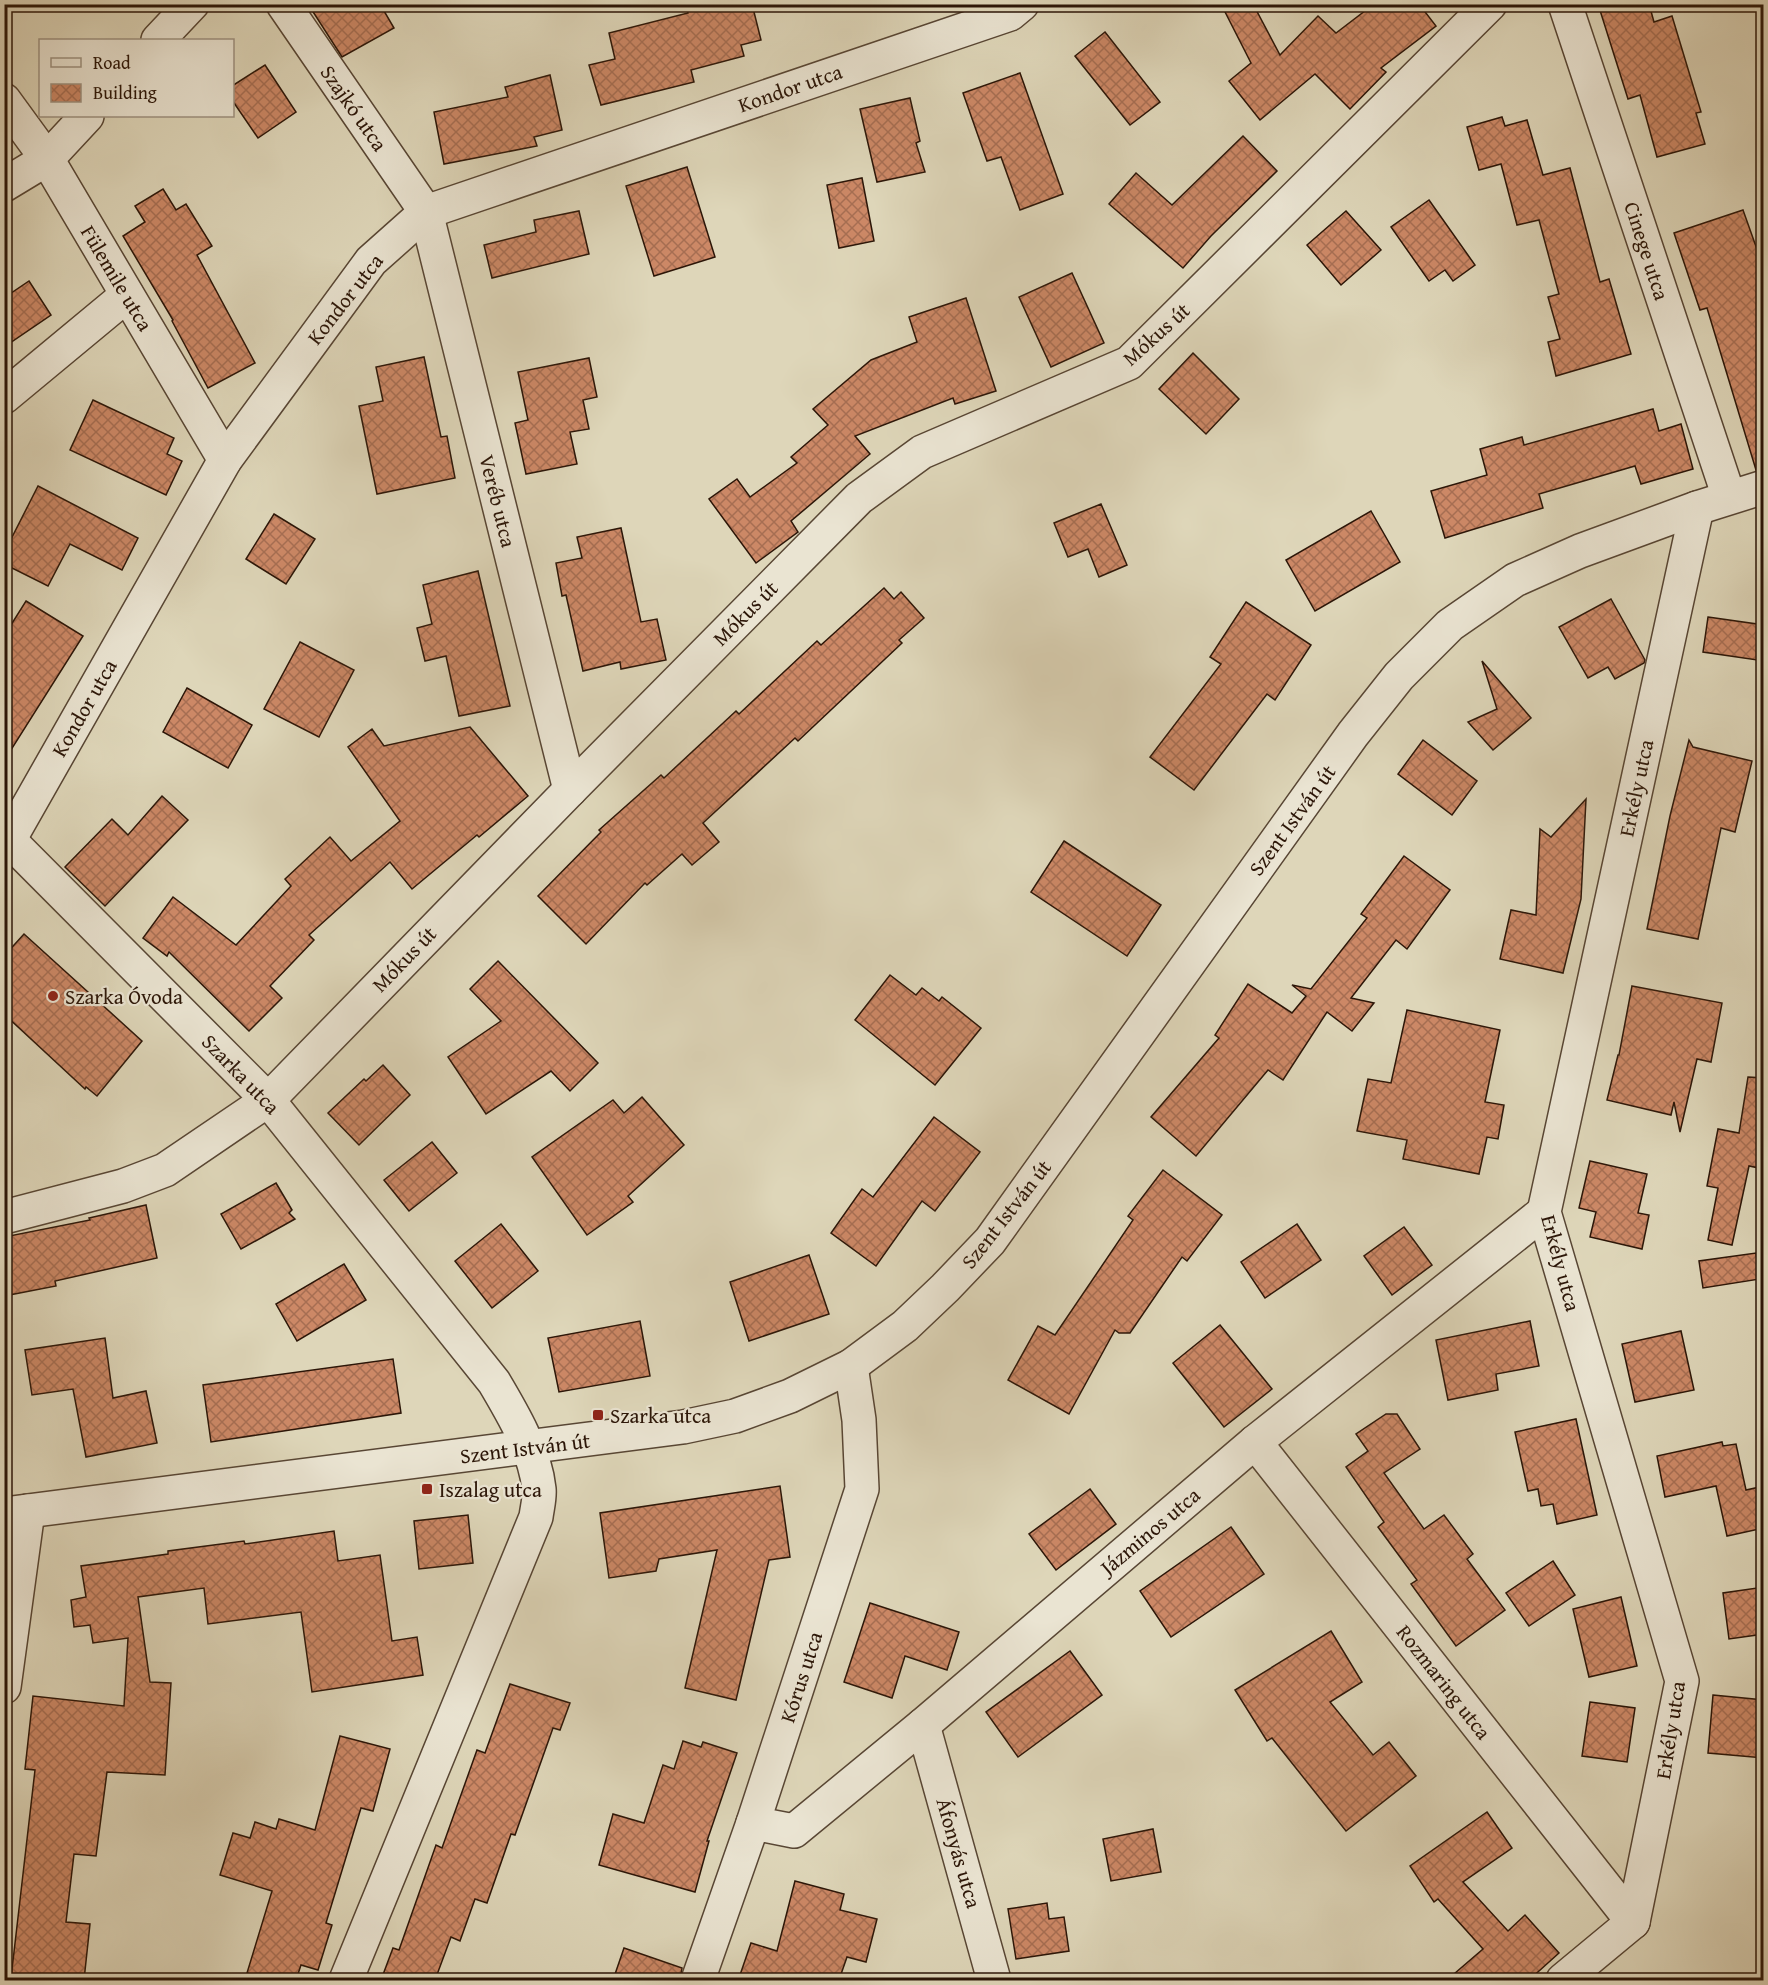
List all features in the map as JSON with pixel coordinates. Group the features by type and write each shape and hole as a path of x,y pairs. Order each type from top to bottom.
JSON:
{"street":[{"path":"159,39 192,4"},
{"name":"Szajkó utca","path":"283,4 426,212"},
{"name":"Kondor utca","path":"7,841 225,460 371,261 426,212 1010,14 1022,4"},
{"name":"Mókus út","path":"4,1217 123,1185 165,1170 268,1100 859,498 922,452 1129,363 1490,4"},
{"name":"Cinege utca","path":"1565,4 1729,497"},
{"name":"Fülemile utca","path":"4,100 47,159 225,460"},
{"path":"4,185 47,159 86,117"},
{"name":"Veréb utca","path":"426,212 570,790"},
{"path":"4,397 127,295"},
{"name":"Szent István út","path":"16,1513 683,1427 735,1416 790,1396 851,1366 905,1326 990,1241 1353,734 1399,676 1450,625 1515,580 1580,551 1697,508 1764,487"},
{"name":"Erkély utca","path":"1633,1922 1682,1681 1544,1212 1697,508"},
{"name":"Szarka utca","path":"7,841 268,1100 494,1382 528,1448"},
{"name":"Jázminos utca","path":"753,1823 794,1831 1255,1442 1544,1212"},
{"name":"Kórus utca","path":"698,1980 753,1823 862,1489 859,1420 851,1366"},
{"name":"Rozmaring utca","path":"1255,1442 1633,1922"},
{"path":"346,1980 536,1517 540,1491 528,1448"},
{"path":"4,1687 16,1513"},
{"name":"Áfonyás utca","path":"922,1725 994,1980"},
{"path":"1563,1980 1633,1922"}],"building":[{"path":"308,4 380,4 394,28 342,57"},
{"path":"686,4 752,4 761,40 741,45 744,56 691,70 694,82 601,105 589,65 615,59 609,33 688,13"},
{"path":"1221,4 1253,4 1280,55 1318,16 1336,33 1374,4 1419,4 1436,26 1381,68 1386,72 1350,109 1315,74 1260,120 1229,81 1251,63"},
{"path":"1598,4 1649,4 1654,22 1672,16 1701,112 1696,113 1705,144 1657,157 1640,95 1628,99"},
{"path":"1105,32 1160,102 1130,125 1075,56"},
{"path":"265,65 296,112 258,138 234,103 234,85"},
{"path":"1020,73 1063,194 1020,210 1001,157 987,161 963,93"},
{"path":"550,75 562,130 534,137 537,146 444,164 434,112 508,97 505,87"},
{"path":"910,98 920,141 916,143 925,172 877,182 860,109"},
{"path":"1502,117 1505,126 1527,120 1543,175 1570,168 1600,282 1609,279 1631,354 1556,376 1548,342 1560,339 1548,297 1559,294 1539,220 1517,225 1501,164 1479,170 1467,127"},
{"path":"1243,136 1277,171 1211,236 1183,268 1109,204 1136,173 1172,205"},
{"path":"687,167 715,257 654,276 626,186"},
{"path":"862,178 874,241 839,248 827,185"},
{"path":"163,189 176,210 186,204 212,246 197,255 255,363 208,388 173,320 123,236 145,222 135,206"},
{"path":"1429,200 1475,265 1453,281 1445,270 1429,281 1391,227"},
{"path":"1743,210 1764,269 1764,469 1756,470 1707,308 1700,310 1674,233"},
{"path":"579,211 589,254 492,278 484,245 536,232 534,220"},
{"path":"1346,211 1381,250 1341,285 1307,245"},
{"path":"1072,273 1104,343 1051,367 1019,297"},
{"path":"29,281 51,315 4,347 4,298"},
{"path":"966,298 996,391 955,404 953,398 855,436 870,454 791,521 798,532 756,563 709,499 737,479 750,497 797,463 791,457 828,425 813,409 871,360 917,342 909,317"},
{"path":"1193,353 1239,399 1206,434 1159,389"},
{"path":"424,357 441,437 447,436 455,478 377,494 359,406 383,401 376,367"},
{"path":"589,358 597,397 583,400 589,429 570,432 577,464 526,474 515,423 528,420 518,372"},
{"path":"93,400 174,438 167,454 182,461 166,495 70,450"},
{"path":"1653,409 1659,431 1681,424 1693,469 1641,484 1635,466 1539,494 1543,508 1445,538 1431,491 1487,475 1480,449 1522,437 1524,445"},
{"path":"38,486 138,538 122,570 70,544 48,586 4,564 4,553"},
{"path":"1101,504 1127,565 1099,577 1088,549 1068,557 1054,523"},
{"path":"1371,511 1400,562 1315,611 1286,560"},
{"path":"274,514 315,539 286,584 246,559"},
{"path":"621,528 641,622 657,619 666,660 621,669 620,662 583,671 566,595 562,596 556,563 582,558 577,537"},
{"path":"478,571 510,706 459,716 446,656 425,661 417,628 432,624 423,585"},
{"path":"884,588 894,599 901,592 924,618 899,640 902,643 798,741 795,738 703,823 719,842 692,865 682,854 647,885 645,883 586,944 538,896 601,832 599,830 661,775 664,778 736,711 739,714 817,641 821,645"},
{"path":"1611,599 1645,660 1644,663 1615,679 1608,667 1588,678 1559,627"},
{"path":"26,601 83,636 4,761 4,636"},
{"path":"1246,602 1311,645 1275,700 1267,694 1194,790 1150,757 1221,664 1210,657"},
{"path":"1708,617 1764,625 1764,661 1703,652"},
{"path":"300,642 354,670 319,737 264,709"},
{"path":"1482,661 1531,718 1493,750 1468,722 1497,709"},
{"path":"187,688 252,725 228,768 163,732"},
{"path":"470,727 528,796 412,889 390,862 309,935 314,940 270,986 282,998 249,1031 169,952 167,956 143,938 173,897 236,945 291,886 285,879 330,837 351,861 400,821 348,747 372,729 384,746"},
{"path":"1423,740 1477,781 1452,815 1398,774"},
{"path":"1689,740 1693,747 1752,761 1735,832 1721,828 1698,939 1647,929 1670,816"},
{"path":"162,796 188,820 105,906 65,867 112,819 128,835"},
{"path":"1586,799 1581,899 1563,973 1500,959 1511,910 1536,915 1540,829 1551,837"},
{"path":"1064,841 1161,905 1127,956 1031,892"},
{"path":"1404,856 1450,890 1407,949 1396,940 1351,998 1374,1003 1352,1031 1327,1012 1283,1080 1268,1070 1196,1156 1151,1117 1219,1038 1215,1035 1248,984 1292,1013 1306,996 1292,985 1311,989 1367,918 1361,914"},
{"path":"24,934 142,1041 97,1096 86,1087 85,1089 4,1014 4,956"},
{"path":"498,961 598,1063 570,1091 551,1071 486,1114 448,1057 501,1021 470,989"},
{"path":"890,975 916,995 922,988 939,1001 942,997 981,1028 935,1085 855,1020"},
{"path":"1632,986 1722,1003 1711,1062 1697,1059 1680,1132 1674,1102 1671,1115 1607,1100 1619,1055"},
{"path":"1407,1010 1500,1030 1485,1102 1504,1105 1498,1139 1487,1137 1479,1174 1403,1159 1407,1140 1357,1131 1368,1079 1391,1083"},
{"path":"383,1065 410,1095 359,1145 328,1113 364,1079 366,1081"},
{"path":"1748,1077 1764,1078 1764,1146 1759,1168 1749,1166 1732,1245 1708,1240 1718,1188 1707,1186 1718,1129 1739,1133"},
{"path":"642,1097 684,1145 628,1196 633,1202 587,1235 532,1157 613,1100 624,1113"},
{"path":"934,1117 980,1152 935,1211 922,1201 876,1266 831,1233 862,1189 873,1197"},
{"path":"432,1142 457,1173 409,1211 384,1180"},
{"path":"1590,1161 1647,1174 1638,1213 1649,1215 1642,1249 1590,1237 1596,1212 1579,1208"},
{"path":"1163,1170 1222,1215 1187,1261 1182,1257 1130,1333 1119,1333 1115,1330 1069,1414 1008,1380 1038,1326 1055,1335 1133,1220 1128,1216"},
{"path":"276,1183 292,1210 289,1213 295,1219 241,1249 221,1214"},
{"path":"146,1205 157,1258 55,1281 56,1286 4,1296 4,1237 90,1220 89,1218"},
{"path":"501,1224 538,1271 492,1308 455,1261"},
{"path":"1297,1224 1321,1260 1265,1298 1241,1262"},
{"path":"1404,1227 1432,1265 1392,1295 1364,1256"},
{"path":"1756,1253 1760,1279 1703,1288 1699,1261"},
{"path":"809,1255 829,1314 749,1341 730,1282"},
{"path":"344,1264 366,1300 297,1341 276,1304"},
{"path":"640,1321 650,1376 559,1392 548,1338"},
{"path":"1530,1321 1539,1366 1496,1374 1498,1390 1448,1400 1436,1340"},
{"path":"1220,1325 1272,1389 1224,1427 1173,1363"},
{"path":"1681,1331 1694,1390 1635,1402 1622,1344"},
{"path":"105,1338 113,1398 146,1391 157,1443 86,1457 73,1389 32,1395 25,1350"},
{"path":"393,1359 401,1413 211,1442 203,1385"},
{"path":"1386,1414 1397,1414 1420,1449 1384,1473 1424,1529 1444,1515 1473,1554 1467,1559 1505,1610 1456,1646 1411,1584 1417,1580 1378,1527 1384,1522 1346,1467 1368,1451 1356,1434"},
{"path":"1576,1419 1597,1515 1557,1524 1553,1504 1541,1506 1538,1489 1528,1491 1515,1432"},
{"path":"1722,1442 1723,1446 1736,1444 1746,1490 1764,1486 1764,1528 1727,1536 1716,1486 1665,1497 1657,1456"},
{"path":"780,1486 790,1557 769,1560 736,1700 685,1688 717,1550 659,1559 656,1571 609,1578 600,1513"},
{"path":"1090,1489 1116,1524 1056,1570 1029,1534"},
{"path":"468,1515 473,1563 419,1569 414,1521"},
{"path":"1231,1527 1264,1574 1171,1637 1140,1591"},
{"path":"334,1531 338,1561 380,1555 392,1641 417,1637 423,1675 312,1692 301,1612 208,1624 204,1588 138,1597 150,1682 171,1683 165,1775 107,1772 96,1856 74,1854 66,1922 90,1924 84,1980 11,1978 35,1770 25,1769 33,1696 124,1706 128,1638 93,1643 90,1625 74,1627 71,1600 86,1597 81,1566 168,1554 168,1551 244,1541 245,1544"},
{"path":"1553,1561 1575,1595 1529,1626 1506,1593"},
{"path":"1764,1587 1764,1634 1729,1639 1723,1593"},
{"path":"1621,1597 1637,1666 1589,1677 1573,1609"},
{"path":"870,1603 959,1632 947,1670 905,1656 892,1698 844,1682"},
{"path":"1331,1631 1362,1682 1330,1702 1373,1755 1389,1742 1416,1776 1346,1831 1272,1738 1267,1741 1235,1690"},
{"path":"1070,1651 1102,1695 1018,1757 986,1712"},
{"path":"510,1684 570,1703 560,1730 553,1728 515,1835 511,1834 487,1903 475,1899 460,1941 451,1937 435,1980 381,1980 393,1948 399,1950 436,1845 442,1848 477,1750 485,1753"},
{"path":"1713,1695 1764,1700 1764,1758 1708,1753"},
{"path":"1590,1702 1635,1708 1627,1762 1582,1756"},
{"path":"340,1736 390,1749 373,1811 361,1808 326,1923 332,1925 318,1970 301,1965 296,1980 269,1980 247,1973 272,1891 220,1875 233,1833 250,1838 255,1822 276,1829 279,1819 315,1830"},
{"path":"683,1741 701,1747 703,1742 737,1753 707,1841 709,1841 695,1892 599,1865 613,1814 644,1823 663,1765 674,1769"},
{"path":"1487,1812 1512,1848 1463,1882 1508,1931 1525,1915 1559,1953 1529,1980 1447,1980 1483,1949 1438,1899 1434,1902 1410,1866"},
{"path":"1153,1829 1161,1872 1111,1881 1103,1839"},
{"path":"795,1881 844,1894 840,1910 877,1919 866,1962 847,1957 839,1980 758,1980 740,1975 751,1943 777,1951"},
{"path":"1047,1903 1049,1919 1064,1917 1069,1951 1016,1959 1008,1909"},
{"path":"624,1948 682,1968 680,1980 613,1980"}],"place":[{"name":"Szarka Óvoda","path":"53,996"},
{"name":"Szarka utca","path":"598,1415"},
{"name":"Iszalag utca","path":"427,1489"}]}
